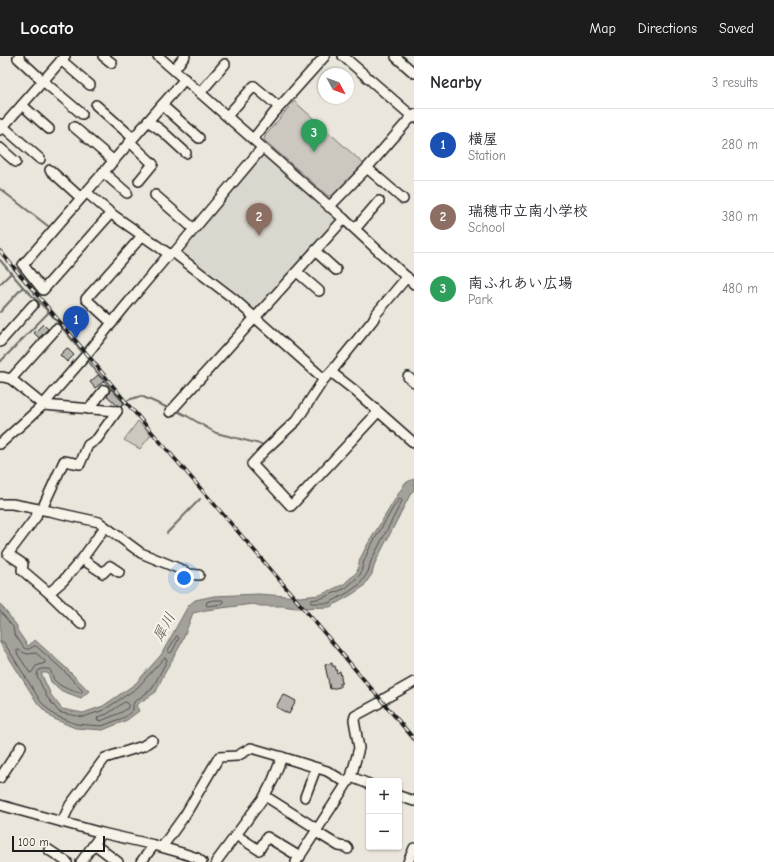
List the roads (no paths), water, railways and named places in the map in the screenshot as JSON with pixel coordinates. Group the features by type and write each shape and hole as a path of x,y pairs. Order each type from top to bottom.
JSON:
{"street":[{"path":"19,56 18,58 82,114"},
{"path":"103,56 112,63"},
{"path":"158,56 411,279 376,314 373,320 324,379 297,420 252,464 291,506 378,412"},
{"path":"174,69 185,56"},
{"path":"253,139 279,107 325,56"},
{"path":"330,207 344,186 367,168 413,116 344,56"},
{"path":"396,57 414,73"},
{"path":"40,159 1,127 63,58 90,85"},
{"path":"200,93 225,64"},
{"path":"111,213 42,290 23,265 185,80"},
{"path":"227,116 254,86 279,107"},
{"path":"24,102 50,126"},
{"path":"96,105 132,140 153,164 139,181"},
{"path":"162,105 199,138"},
{"path":"148,121 162,131 186,153"},
{"path":"74,127 114,161"},
{"path":"0,148 14,163 0,154"},
{"path":"0,444 43,405 262,148"},
{"path":"367,168 403,199"},
{"path":"50,170 142,236 206,276 256,317 324,379"},
{"path":"103,172 127,193"},
{"path":"155,195 194,229"},
{"path":"355,229 379,201"},
{"path":"170,412 344,219"},
{"path":"112,323 86,299 142,236"},
{"path":"316,251 336,270"},
{"path":"297,272 319,290"},
{"path":"0,342 33,305"},
{"path":"11,379 56,329"},
{"path":"331,372 354,390 414,443"},
{"path":"0,377 11,379 43,405 117,411 97,438 88,445 80,464 64,461 36,517 8,554"},
{"path":"89,409 104,390"},
{"path":"0,504 12,504 40,509 99,522 141,552 190,574 199,575"},
{"path":"49,593 63,581 82,559 105,527"},
{"path":"0,548 23,564 22,570 49,593 81,624"},
{"path":"82,559 103,573 110,566 119,572"},
{"path":"236,835 259,850 267,838 298,859 349,780 359,748 354,720 355,716 414,682"},
{"path":"62,822 70,804 105,758 143,746 152,740"},
{"path":"0,778 21,746"},
{"path":"142,862 185,815 219,757 237,756 251,748 282,756 349,780 366,783"},
{"path":"216,862 265,796 282,756"},
{"path":"305,797 316,768"},
{"path":"265,796 339,846 346,847 348,849"},
{"path":"402,797 414,801"},
{"path":"0,805 102,833 182,852 197,858 202,862"},
{"path":"81,862 102,833"},
{"path":"94,844 118,862"},
{"path":"408,862 414,848"},
{"path":"49,850 67,862"}],"water":[{"path":"414,479 414,490 411,493 375,563 372,574 363,587 330,607 296,608 283,606 261,606 253,604 193,613 181,644 156,692 136,705 139,711 127,720 103,730 75,728 52,718 38,704 0,643 0,604 17,626 17,630 28,646 35,640 89,691 81,698 62,691 51,682 48,673 41,673 51,695 62,709 83,713 103,706 135,684 161,655 188,606 195,600 214,596 258,594 300,597 320,595 344,584 357,572 360,559 366,547 405,483"}],"waterway":[{"path":"0,189 48,226"},
{"path":"0,260 23,287 49,312 83,353"},
{"path":"0,284 11,273"},
{"path":"0,312 23,287"},
{"path":"0,362 49,312"},
{"path":"86,358 124,403"},
{"path":"118,408 128,400 141,396 166,407"},
{"path":"177,411 216,433 265,444"},
{"path":"167,533 200,499"}],"railway":[{"path":"0,251 130,407 266,564 414,739"}],"place":[{"name":"南ふれあい広場","path":"314,152"},
{"name":"瑞穂市立南小学校","path":"259,236"},
{"name":"横屋","path":"76,339"}],"water label":[{"name":"犀川","path":"164,627"}]}
